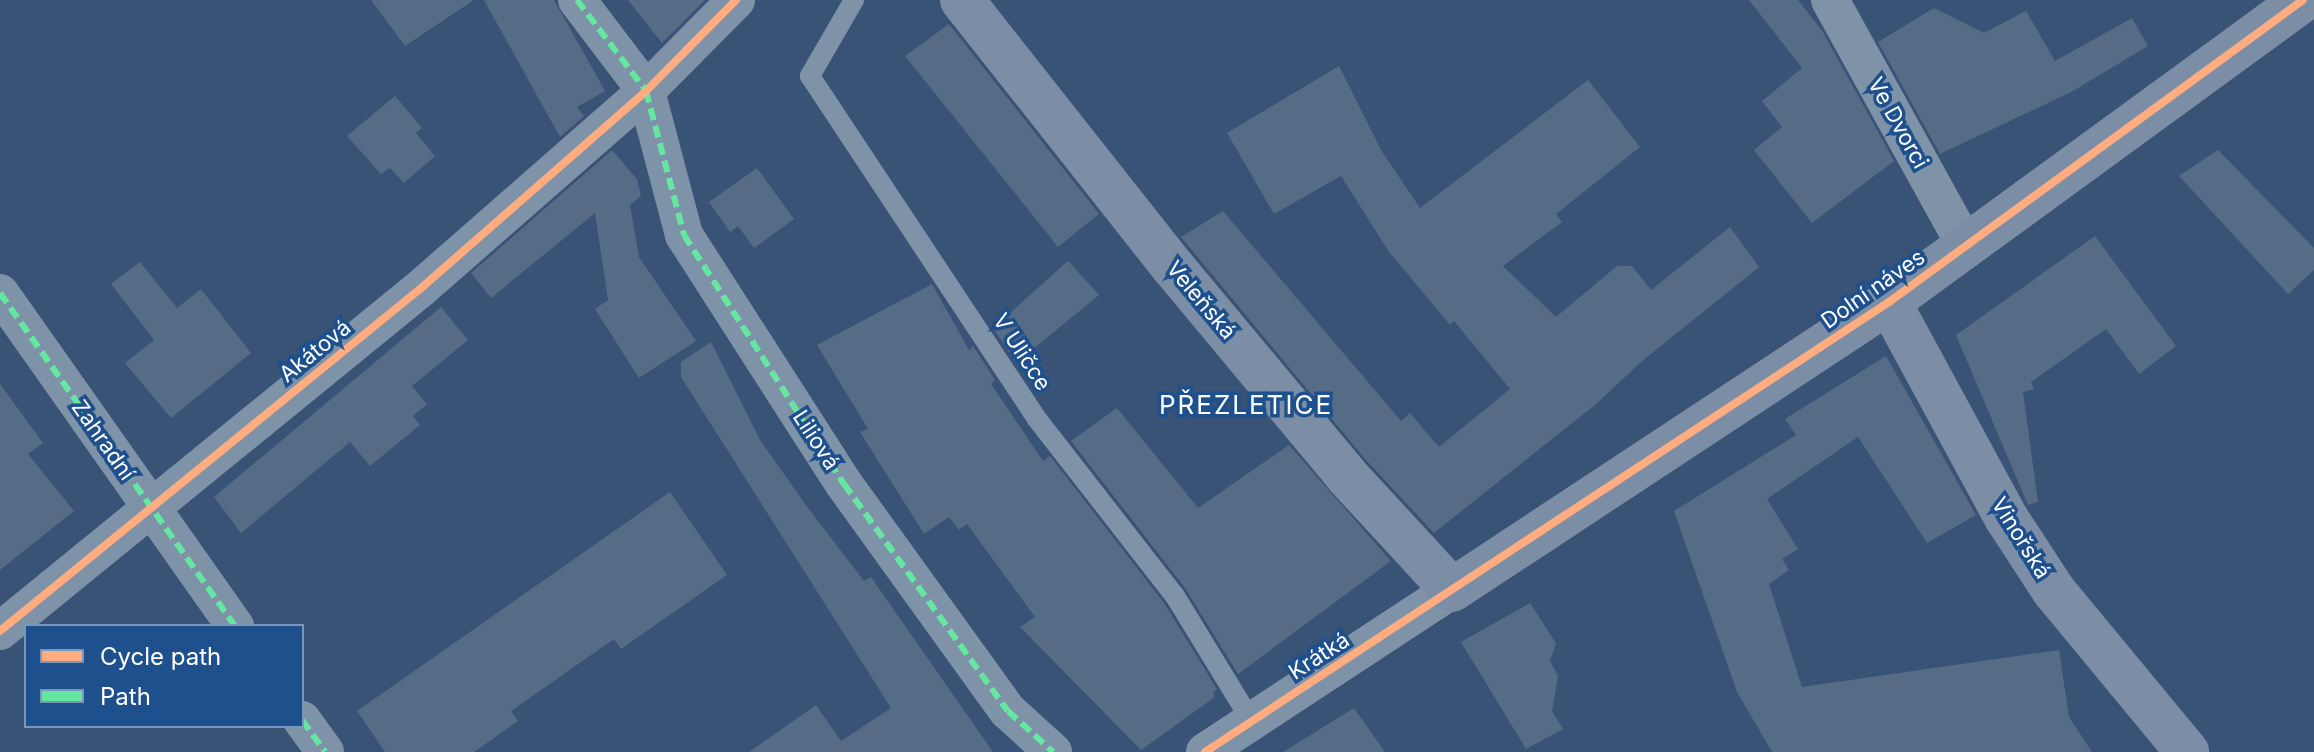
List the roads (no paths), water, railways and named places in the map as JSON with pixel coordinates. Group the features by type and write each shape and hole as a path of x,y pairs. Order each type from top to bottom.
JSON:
{"street":[{"path":"577,0 646,91"},
{"name":"Akátová","path":"0,631 420,289 646,91 736,0"},
{"name":"Veleňská","path":"962,0 1192,291 1346,475 1452,590"},
{"name":"Ve Dvorci","path":"1830,0 1965,245"},
{"name":"Dolní náves","path":"1452,590 1889,302 2303,0"},
{"name":"Liliová","path":"646,91 684,235 862,510 1008,711 1053,752"},
{"name":"Zahradní","path":"0,293 234,624"},
{"name":"Vinořská","path":"1889,302 2007,519 2054,591 2187,752"},
{"name":"Krátká","path":"1205,752 1452,590"},
{"path":"304,723 325,752"}],"lane":[{"name":"V Uličce","path":"854,0 810,76 1037,419 1175,596 1252,722"}],"district":[{"name":"PŘEZLETICE","path":"1246,405"}]}
